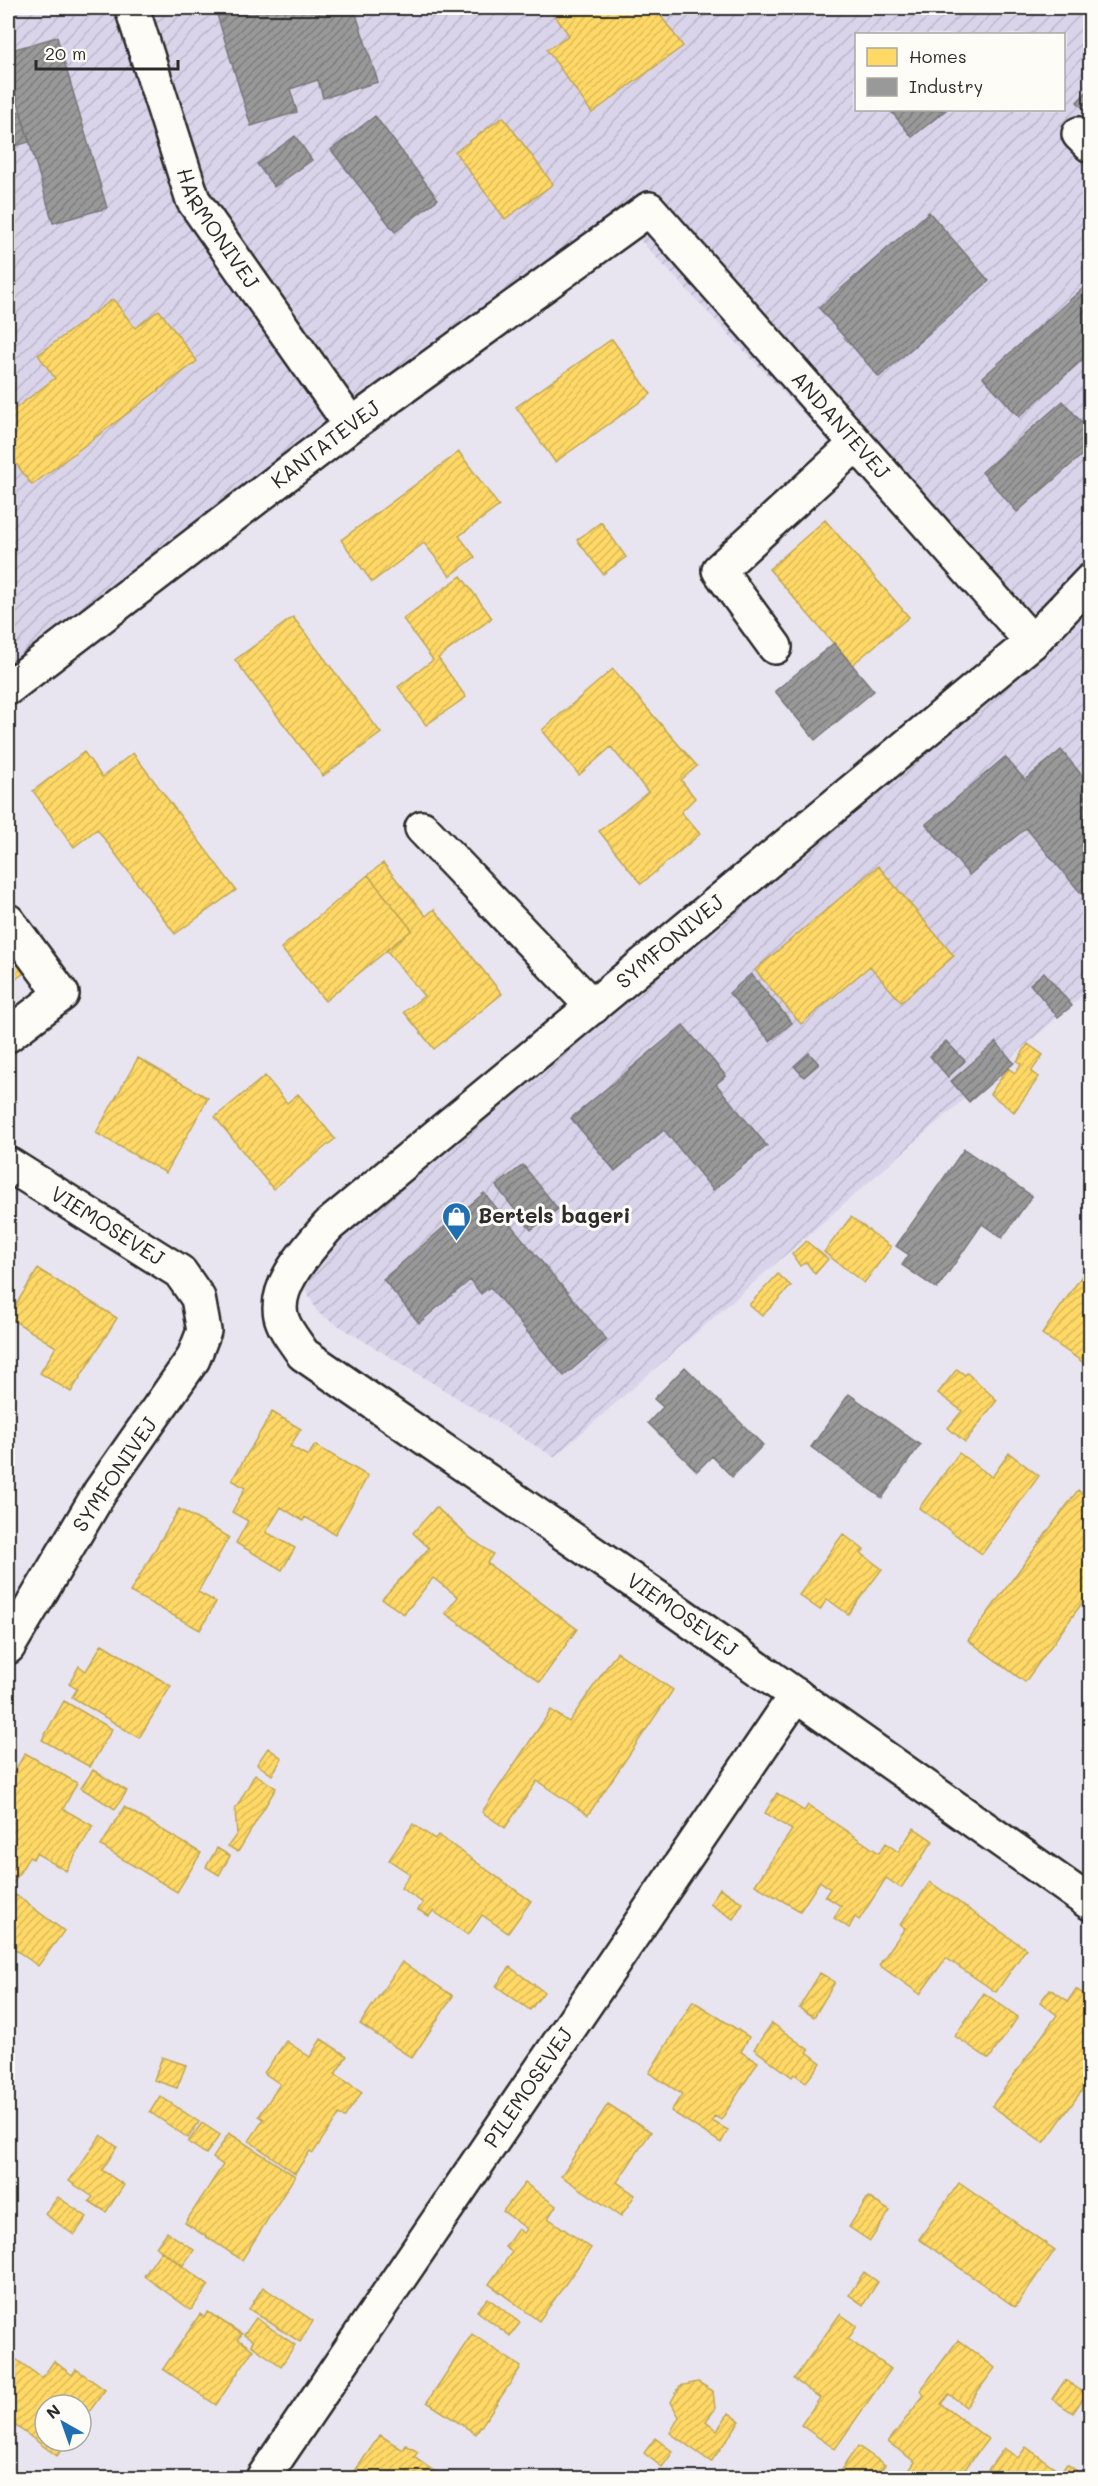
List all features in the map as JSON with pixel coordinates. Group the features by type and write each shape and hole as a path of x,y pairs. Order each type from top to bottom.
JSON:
{"street":[{"name":"HARMONIVEJ","path":"132,8 193,200 351,425"},
{"name":"KANTATEVEJ","path":"8,688 351,425 649,209"},
{"name":"ANDANTEVEJ","path":"649,209 1032,642"},
{"path":"775,647 719,570 856,444"},
{"name":"SYMFONIVEJ","path":"282,1321 282,1293 298,1260 329,1226 1032,642 1090,581"},
{"path":"422,828 593,1007"},
{"path":"8,921 62,994 8,1035"},
{"name":"VIEMOSEVEJ","path":"8,1164 180,1272 198,1298"},
{"name":"SYMFONIVEJ","path":"8,1647 100,1492 193,1359 204,1331 198,1298"},
{"name":"VIEMOSEVEJ","path":"282,1321 303,1354 796,1695 1090,1903"},
{"name":"PILEMOSEVEJ","path":"263,2478 796,1695"}],"shaded area":[{"path":"8,8 1090,8 1090,989 554,1457 318,1313 293,1266 1016,639 620,219 8,671"}],"building: Homes":[{"path":"549,8 655,8 683,46 592,113 547,50 569,35"},
{"path":"503,117 553,184 505,219 455,152"},
{"path":"113,299 135,328 159,310 197,361 32,485 8,453 8,414 55,378 38,355"},
{"path":"612,339 651,394 555,462 516,407"},
{"path":"459,452 499,506 459,536 475,557 450,576 424,543 372,582 341,540"},
{"path":"825,520 909,617 852,665 769,569"},
{"path":"601,522 626,557 603,574 577,540"},
{"path":"461,576 492,618 438,658 466,697 426,725 398,687 433,660 403,619"},
{"path":"293,617 381,733 323,776 235,660"},
{"path":"613,669 697,766 681,780 695,798 681,812 700,834 641,884 599,831 648,792 611,747 579,775 542,730"},
{"path":"84,752 102,777 133,753 236,890 175,934 97,829 74,847 33,791"},
{"path":"383,863 426,916 434,909 502,994 434,1049 404,1012 424,996 386,950 412,930 368,875"},
{"path":"878,866 954,956 901,1002 870,966 801,1024 755,970"},
{"path":"368,875 412,930 325,1001 281,948"},
{"path":"8,949 25,972 8,985"},
{"path":"1028,1044 1043,1055 1031,1072 1039,1077 1014,1112 990,1094 1008,1068 1015,1073 1021,1064 1017,1061"},
{"path":"138,1058 208,1098 166,1173 96,1133"},
{"path":"265,1076 287,1103 298,1094 335,1139 273,1189 215,1117"},
{"path":"851,1217 891,1247 864,1283 824,1252"},
{"path":"806,1241 828,1259 815,1274 806,1262 800,1266 792,1254"},
{"path":"1090,1264 1090,1367 1042,1334"},
{"path":"38,1269 117,1318 71,1392 40,1373 56,1347 8,1317"},
{"path":"778,1274 791,1286 762,1316 749,1305"},
{"path":"957,1369 965,1375 967,1373 997,1400 965,1442 948,1428 962,1411 938,1393"},
{"path":"272,1412 301,1429 290,1446 308,1456 315,1445 368,1476 335,1534 305,1517 303,1521 281,1507 266,1532 295,1548 282,1570 236,1543 248,1521 232,1512 245,1488 232,1480"},
{"path":"959,1453 992,1477 1009,1453 1039,1476 982,1554 919,1508"},
{"path":"1078,1490 1090,1500 1090,1592 1025,1682 968,1640"},
{"path":"436,1507 470,1538 493,1554 487,1563 577,1629 540,1682 445,1613 458,1597 433,1578 404,1614 382,1599 429,1548 413,1533"},
{"path":"179,1509 229,1537 198,1592 216,1602 200,1630 130,1592"},
{"path":"843,1534 864,1550 861,1553 882,1569 848,1614 827,1599 820,1610 799,1595"},
{"path":"102,1644 171,1686 139,1738 72,1697 77,1689 69,1684 79,1666 86,1671"},
{"path":"617,1652 673,1690 588,1815 537,1781 505,1828 482,1812 551,1710 569,1722"},
{"path":"64,1701 112,1729 90,1767 42,1740"},
{"path":"268,1748 282,1758 272,1775 257,1764"},
{"path":"25,1753 77,1783 63,1809 93,1826 66,1871 36,1853 33,1859 29,1857 9,1890 8,1783"},
{"path":"93,1770 127,1791 115,1809 81,1788"},
{"path":"255,1774 276,1788 238,1852 228,1846 237,1834 235,1810"},
{"path":"777,1793 804,1811 808,1805 879,1853 886,1843 898,1852 914,1828 933,1841 901,1888 886,1878 859,1920 855,1917 849,1928 834,1918 841,1906 825,1896 830,1889 820,1881 800,1911 755,1885 792,1830 765,1813"},
{"path":"124,1807 201,1853 177,1892 101,1846"},
{"path":"413,1824 435,1839 438,1835 531,1901 508,1933 482,1915 468,1935 433,1911 429,1916 418,1910 423,1903 401,1888 410,1874 389,1860"},
{"path":"217,1848 230,1856 219,1875 206,1867"},
{"path":"930,1882 1026,1949 996,1992 946,1958 920,1994 879,1965 905,1928 900,1925"},
{"path":"720,1888 743,1903 733,1919 710,1904"},
{"path":"16,1895 64,1931 38,1966 8,1944 8,1906"},
{"path":"402,1962 453,1996 412,2058 360,2024"},
{"path":"510,1967 544,1992 530,2010 496,1986"},
{"path":"820,1973 835,1982 814,2017 799,2008"},
{"path":"1050,1989 1068,2001 1076,1989 1090,1999 1090,2079 1044,2143 992,2106 1057,2015 1040,2002"},
{"path":"984,1993 1018,2017 989,2059 955,2036"},
{"path":"693,2001 749,2037 741,2052 758,2062 721,2120 715,2116 712,2121 728,2130 721,2143 671,2111 682,2094 649,2073"},
{"path":"772,2023 809,2050 807,2052 821,2063 806,2082 794,2074 792,2077 754,2049"},
{"path":"321,2039 347,2056 335,2074 362,2092 344,2118 339,2114 313,2153 310,2151 295,2173 249,2141 264,2119 259,2116 280,2084 264,2073 286,2041 310,2057"},
{"path":"162,2057 186,2065 177,2088 154,2080"},
{"path":"160,2096 199,2122 188,2138 150,2112"},
{"path":"608,2104 651,2132 617,2182 635,2195 621,2216 561,2176"},
{"path":"202,2123 220,2135 206,2154 188,2142"},
{"path":"229,2133 295,2176 242,2260 185,2223 223,2165 213,2158"},
{"path":"101,2135 117,2147 102,2170 124,2185 106,2212 89,2201 93,2197 69,2181"},
{"path":"525,2183 556,2206 548,2218 591,2248 539,2321 489,2284 512,2252 505,2247 518,2229 524,2233 527,2229 503,2211"},
{"path":"959,2183 1055,2250 1015,2307 919,2239"},
{"path":"58,2197 87,2217 74,2235 45,2214"},
{"path":"868,2197 890,2211 870,2241 849,2227"},
{"path":"167,2232 194,2250 183,2265 156,2247"},
{"path":"161,2251 209,2285 191,2310 144,2276"},
{"path":"864,2272 878,2282 863,2305 849,2295"},
{"path":"263,2287 313,2321 300,2342 249,2309"},
{"path":"488,2298 520,2323 510,2336 477,2311"},
{"path":"208,2312 242,2334 238,2339 253,2350 216,2405 163,2369 200,2314 204,2317"},
{"path":"840,2314 857,2326 848,2339 891,2369 835,2449 801,2425 820,2398 794,2379"},
{"path":"256,2318 295,2345 281,2366 251,2345 253,2341 244,2335"},
{"path":"472,2334 521,2367 476,2434 427,2402"},
{"path":"958,2340 995,2368 966,2407 949,2394 941,2404 988,2439 958,2478 904,2478 915,2462 888,2442 924,2395 920,2391"},
{"path":"13,2357 42,2378 54,2361 72,2375 76,2369 105,2390 93,2406 93,2393 33,2393 33,2438 8,2420 8,2364"},
{"path":"1065,2380 1086,2394 1073,2413 1052,2399"},
{"path":"698,2382 713,2391 715,2409 706,2421 717,2430 729,2413 740,2421 711,2462 670,2433 679,2417 671,2402 680,2386"},
{"path":"380,2435 403,2450 406,2445 418,2452 414,2457 444,2478 350,2478"},
{"path":"655,2438 673,2452 662,2467 644,2453"},
{"path":"858,2446 885,2465 875,2478 835,2478"},
{"path":"1026,2447 1061,2472 1067,2464 1087,2478 982,2478 1004,2448 1018,2458"}],"building: Industry":[{"path":"215,8 354,8 378,82 323,98 318,80 290,89 297,112 251,126"},
{"path":"57,37 107,208 53,223 8,68 8,51"},
{"path":"1090,88 1090,115 1077,102"},
{"path":"20,111 29,142 8,148 8,115"},
{"path":"891,111 945,111 912,137"},
{"path":"375,116 438,199 395,232 331,150"},
{"path":"295,136 312,160 274,187 257,164"},
{"path":"929,212 989,281 879,377 819,308"},
{"path":"1088,284 1090,287 1090,353 1019,417 983,377"},
{"path":"1063,401 1090,432 1090,448 1017,512 982,472"},
{"path":"834,643 874,691 815,740 775,691"},
{"path":"1061,750 1090,785 1090,893 1085,898 1026,828 969,875 926,824 1005,757 1025,780"},
{"path":"1044,972 1072,1006 1058,1017 1030,984"},
{"path":"751,974 792,1023 770,1041 729,993"},
{"path":"683,1025 726,1076 716,1084 767,1146 713,1190 664,1130 615,1171 571,1118"},
{"path":"946,1041 965,1061 948,1077 930,1056"},
{"path":"996,1042 1014,1063 969,1102 951,1081"},
{"path":"809,1053 819,1064 804,1077 794,1066"},
{"path":"964,1149 1032,1196 1002,1238 982,1224 937,1289 902,1265 909,1255 896,1246"},
{"path":"523,1165 558,1209 531,1230 496,1186"},
{"path":"484,1193 607,1340 564,1376 490,1287 481,1294 470,1280 419,1323 383,1279"},
{"path":"685,1367 763,1445 732,1477 712,1456 697,1471 648,1423 663,1407 654,1399"},
{"path":"849,1394 920,1445 882,1498 811,1447"}],"place":[{"name":"Bertels bageri","path":"457,1242"}]}
